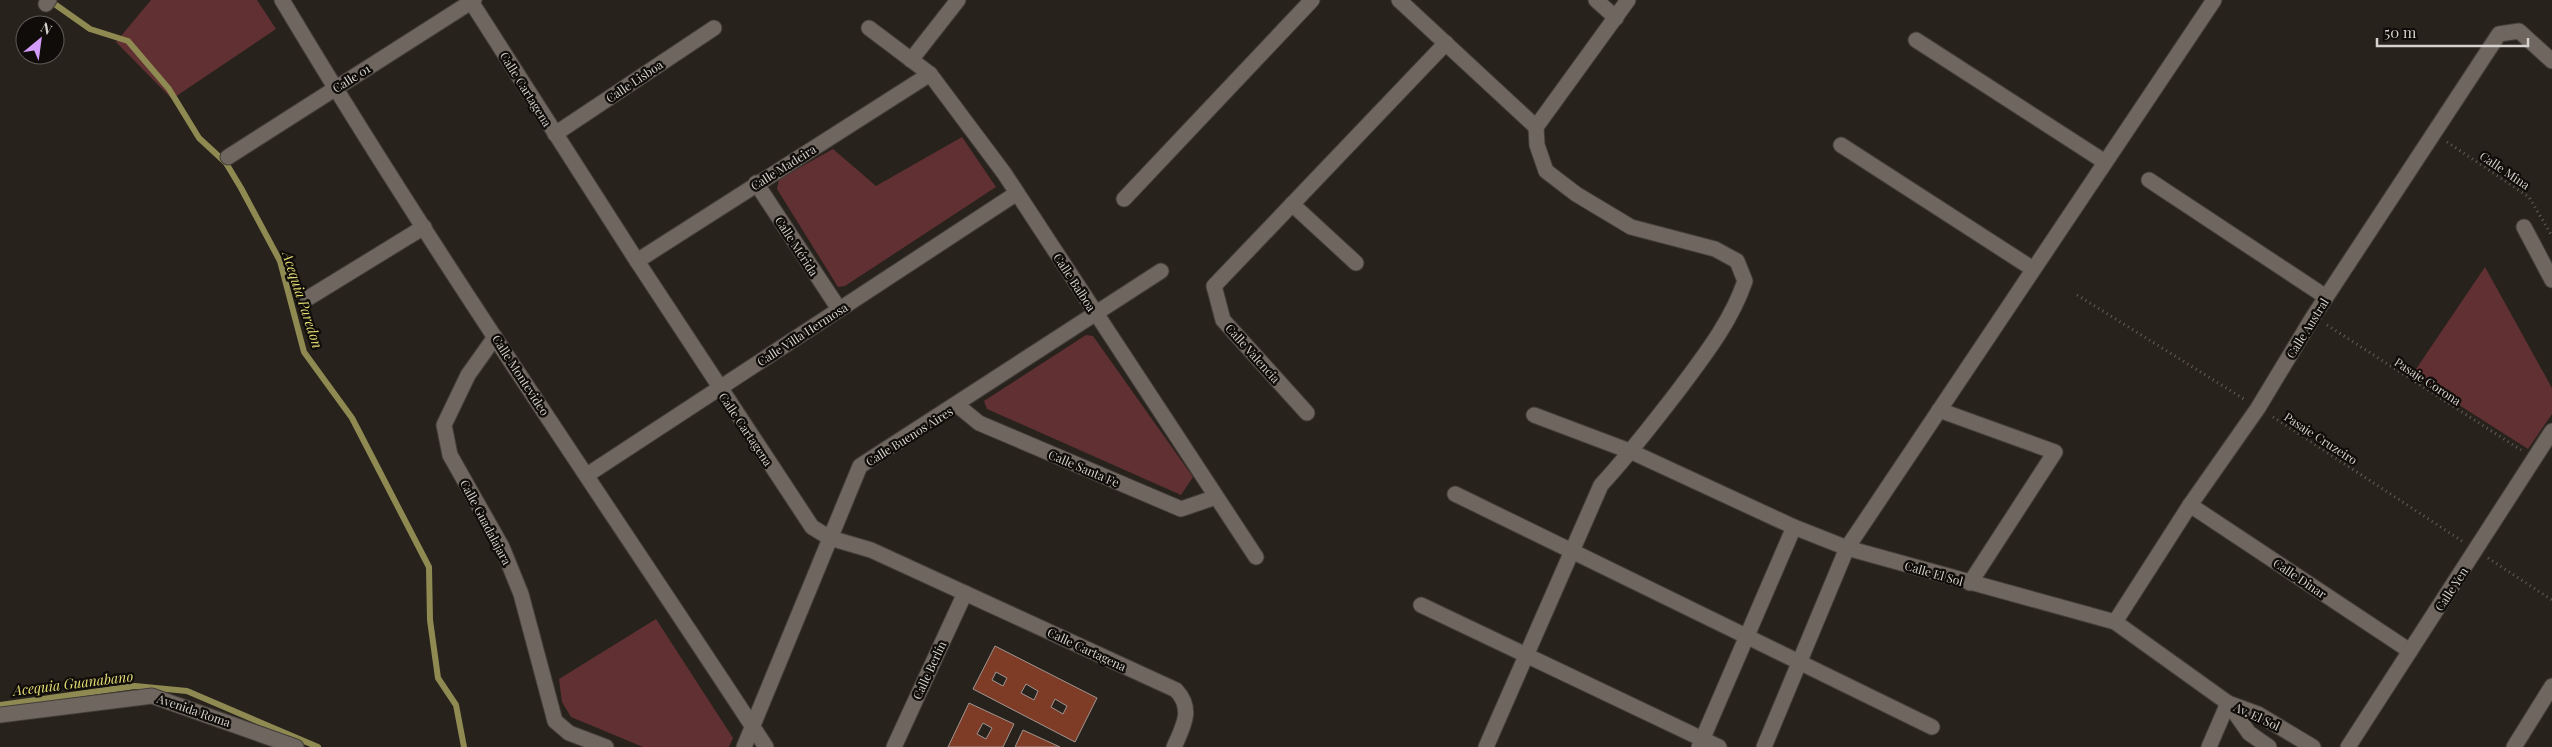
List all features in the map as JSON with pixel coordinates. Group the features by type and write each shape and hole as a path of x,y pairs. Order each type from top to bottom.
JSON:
{"street":[{"name":"Calle Montevideo","path":"282,0 335,89 424,227 766,747"},
{"path":"911,60 958,0"},
{"path":"1124,199 1312,0"},
{"path":"1399,0 1536,127"},
{"path":"1596,0 1616,18"},
{"path":"1486,747 1602,485 1632,452 1713,344 1739,298 1746,281 1738,261 1714,249 1631,228 1576,194 1546,171 1537,145 1536,127 1628,0"},
{"path":"1764,747 1847,548 2214,0"},
{"name":"Calle 01","path":"228,157 472,1"},
{"name":"Calle Cartagena","path":"472,1 637,262 812,527 830,538 872,550 1169,686 1182,696 1187,710 1185,722 1174,747"},
{"name":"Calle Lisboa","path":"555,134 714,28"},
{"name":"Calle Balboa","path":"869,28 930,74 1017,193 1256,558"},
{"name":"Calle Austral","path":"2114,622 2190,505 2258,408 2326,297 2499,34 2519,31 2552,61"},
{"path":"1916,40 2105,162"},
{"path":"1356,263 1292,204 1446,43"},
{"name":"Calle Madeira","path":"637,262 756,183 930,74"},
{"path":"1841,145 2033,269"},
{"path":"2149,180 2326,297"},
{"name":"Calle Mérida","path":"756,183 839,309"},
{"name":"Calle Villa Hermosa","path":"587,475 1017,193"},
{"name":"Calle Valencia","path":"1292,204 1214,286 1223,320 1307,413"},
{"path":"2524,226 2552,280"},
{"path":"305,300 424,227"},
{"name":"Calle Buenos Aires","path":"744,747 860,466 957,405 1161,271"},
{"name":"Calle Guadalajara","path":"496,337 468,375 444,425 450,455 502,546 521,594 555,721 569,733 606,747"},
{"name":"Calle Santa Fe","path":"957,405 980,423 1181,509 1216,497"},
{"path":"1939,410 2054,452 1970,583"},
{"name":"Calle El Sol","path":"1534,416 1632,452 1794,527 1847,548 2114,622 2228,703"},
{"name":"Calle Yen","path":"2348,747 2552,431"},
{"path":"1454,494 1932,727"},
{"name":"Calle Dinar","path":"2190,505 2410,651"},
{"path":"1701,743 1794,527"},
{"name":"Calle Berlín","path":"894,747 965,593"},
{"path":"1420,605 1701,743 1719,747"},
{"path":"2514,747 2552,686"},
{"name":"Avenida Roma","path":"0,715 152,696 280,744 296,747"},
{"path":"2209,747 2228,703"},
{"name":"Av. El Sol","path":"2228,703 2249,734 2269,747"},
{"name":"Av. El Sol","path":"2228,703 2258,714 2313,747"}],"path":[{"name":"Calle Mina","path":"2434,133 2529,197 2552,236"},
{"name":"Pasaje Cruzeiro","path":"2077,295 2258,408 2552,600"},
{"name":"Pasaje Corona","path":"2314,317 2534,458"}],"shaded area":[{"path":"151,0 257,0 276,29 172,99 116,42"},
{"path":"962,137 996,187 845,286 838,287 777,189 779,179 833,149 876,186"},
{"path":"2485,267 2552,388 2552,414 2528,449 2412,375"},
{"path":"1086,335 1093,336 1193,477 1181,495 987,409 984,401"},
{"path":"656,619 733,738 729,747 643,747 571,717 562,702 559,679"}],"building":[{"path":"995,646 1097,698 1075,742 973,689","holes":["996,672 1007,678 1003,686 992,680","1026,684 1038,691 1034,700 1021,693","1055,699 1067,706 1063,714 1051,707"]},
{"path":"969,703 1014,724 1003,747 948,747","holes":["983,723 992,728 986,739 977,734"]},
{"path":"1023,730 1060,747 1015,747"}],"waterway":[{"name":"Acequia Paredon","path":"56,5 90,29 128,41 169,89 199,138 226,163 241,188 280,261 304,352 352,418 429,567 430,620 438,678 456,705 464,747"},
{"name":"Acequia Guanabano","path":"0,705 135,686 187,691 318,747"}]}
